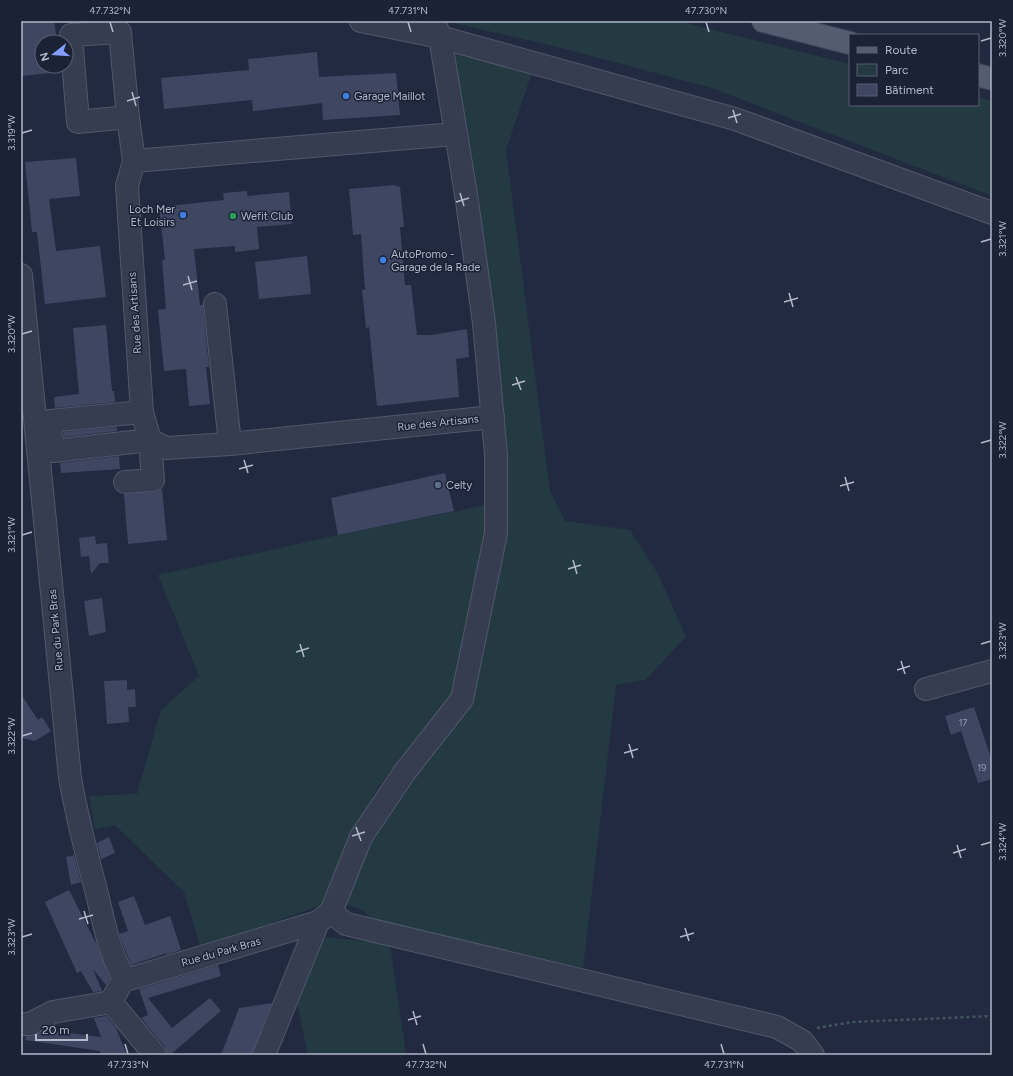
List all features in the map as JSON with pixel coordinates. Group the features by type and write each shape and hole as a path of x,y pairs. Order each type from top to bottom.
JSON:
{"main road":[{"path":"763,21 849,43"},
{"path":"979,75 992,79"}],"street":[{"path":"361,21 438,26 735,119 992,213"},
{"path":"264,1055 324,917 361,837 404,773 462,699 496,533 496,455 484,323 466,194 438,26"},
{"path":"128,117 134,161 455,134"},
{"name":"Rue des Artisans","path":"134,161 127,186 142,412 150,440 166,448 230,444 493,417"},
{"name":"Rue du Park Bras","path":"21,275 70,778 76,812 108,946 124,978 129,979 324,917"},
{"path":"216,304 230,444"},
{"path":"125,482 153,480 150,440 53,451 50,421 142,412"},
{"path":"926,689 992,671"},
{"path":"324,917 346,924 777,1027 808,1048"},
{"path":"111,1002 124,978"},
{"path":"21,1024 30,1024 53,1012 111,1002"},
{"path":"111,1002 155,1055"}],"path":[{"path":"808,1048 817,1028 853,1022 992,1016"}],"green space":[{"path":"457,21 678,21 849,64 849,106 979,106 979,97 992,101 992,196 712,88 554,46 457,24"},
{"path":"454,54 532,72 506,150 550,491 565,521 630,530 658,574 686,637 645,680 616,685 583,968 376,922 361,909 344,904 375,831 472,701 502,414 480,202"},
{"path":"486,505 484,550 453,693 379,786 345,846 321,905 201,948 184,892 115,825 95,829 89,796 137,794 161,710 199,676 158,575 338,535"},
{"path":"324,937 390,944 406,1055 308,1055 297,1001"}],"building":[{"path":"21,21 54,21 56,34 34,34 34,74 40,74 21,76"},
{"path":"317,52 319,77 396,73 400,115 323,120 322,103 253,111 252,100 164,109 161,78 249,70 248,59"},
{"path":"76,158 80,196 49,199 56,251 100,246 106,297 45,304 37,232 32,232 25,162"},
{"path":"394,185 400,187 404,227 400,227 405,285 411,285 417,335 432,335 467,329 469,357 456,359 459,397 377,406 369,327 366,328 362,289 365,290 361,234 353,235 349,189"},
{"path":"247,191 247,196 289,192 292,224 257,227 259,249 235,252 235,246 194,249 200,305 203,305 209,367 206,367 210,404 189,406 186,369 164,371 158,310 166,309 162,260 165,260 159,207 224,200 223,193"},
{"path":"307,256 311,294 259,299 255,262"},
{"path":"106,325 112,391 114,391 115,402 55,408 54,397 79,394 73,328"},
{"path":"117,427 117,431 64,437 64,432"},
{"path":"119,456 120,469 61,473 60,463"},
{"path":"445,473 454,511 338,535 331,498"},
{"path":"162,489 167,540 128,544 124,494 154,492"},
{"path":"95,536 96,544 107,543 109,563 100,563 91,574 89,556 81,557 79,538"},
{"path":"102,598 106,632 89,636 84,601"},
{"path":"127,680 127,690 135,689 136,707 128,707 129,722 107,724 104,681"},
{"path":"21,694 38,720 42,717 51,731 35,741 21,738"},
{"path":"974,707 992,761 992,779 978,783 961,731 951,735 945,716"},
{"path":"109,837 115,853 101,859 97,843"},
{"path":"74,855 81,882 71,885 66,857"},
{"path":"69,890 97,945 110,978 106,985 93,969 102,991 93,992 81,971 77,973 45,902"},
{"path":"134,896 145,925 170,916 181,950 131,965 119,934 128,931 118,902"},
{"path":"218,965 221,976 148,998 172,1028 210,998 221,1011 170,1055 167,1055 165,1047 141,1018 148,1015 139,989"},
{"path":"272,1003 252,1055 221,1055 239,1008"},
{"path":"106,1016 116,1028 127,1055 101,1055 100,1051 25,1040 26,1036 35,1035 45,1030 101,1037 94,1018"}],"place":[{"name":"Garage Maillot","path":"346,96"},
{"name":"Loch Mer Et Loisirs","path":"183,215"},
{"name":"Wefit Club","path":"233,216"},
{"name":"AutoPromo - Garage de la Rade","path":"383,260"},
{"name":"Celty","path":"438,485"}]}
